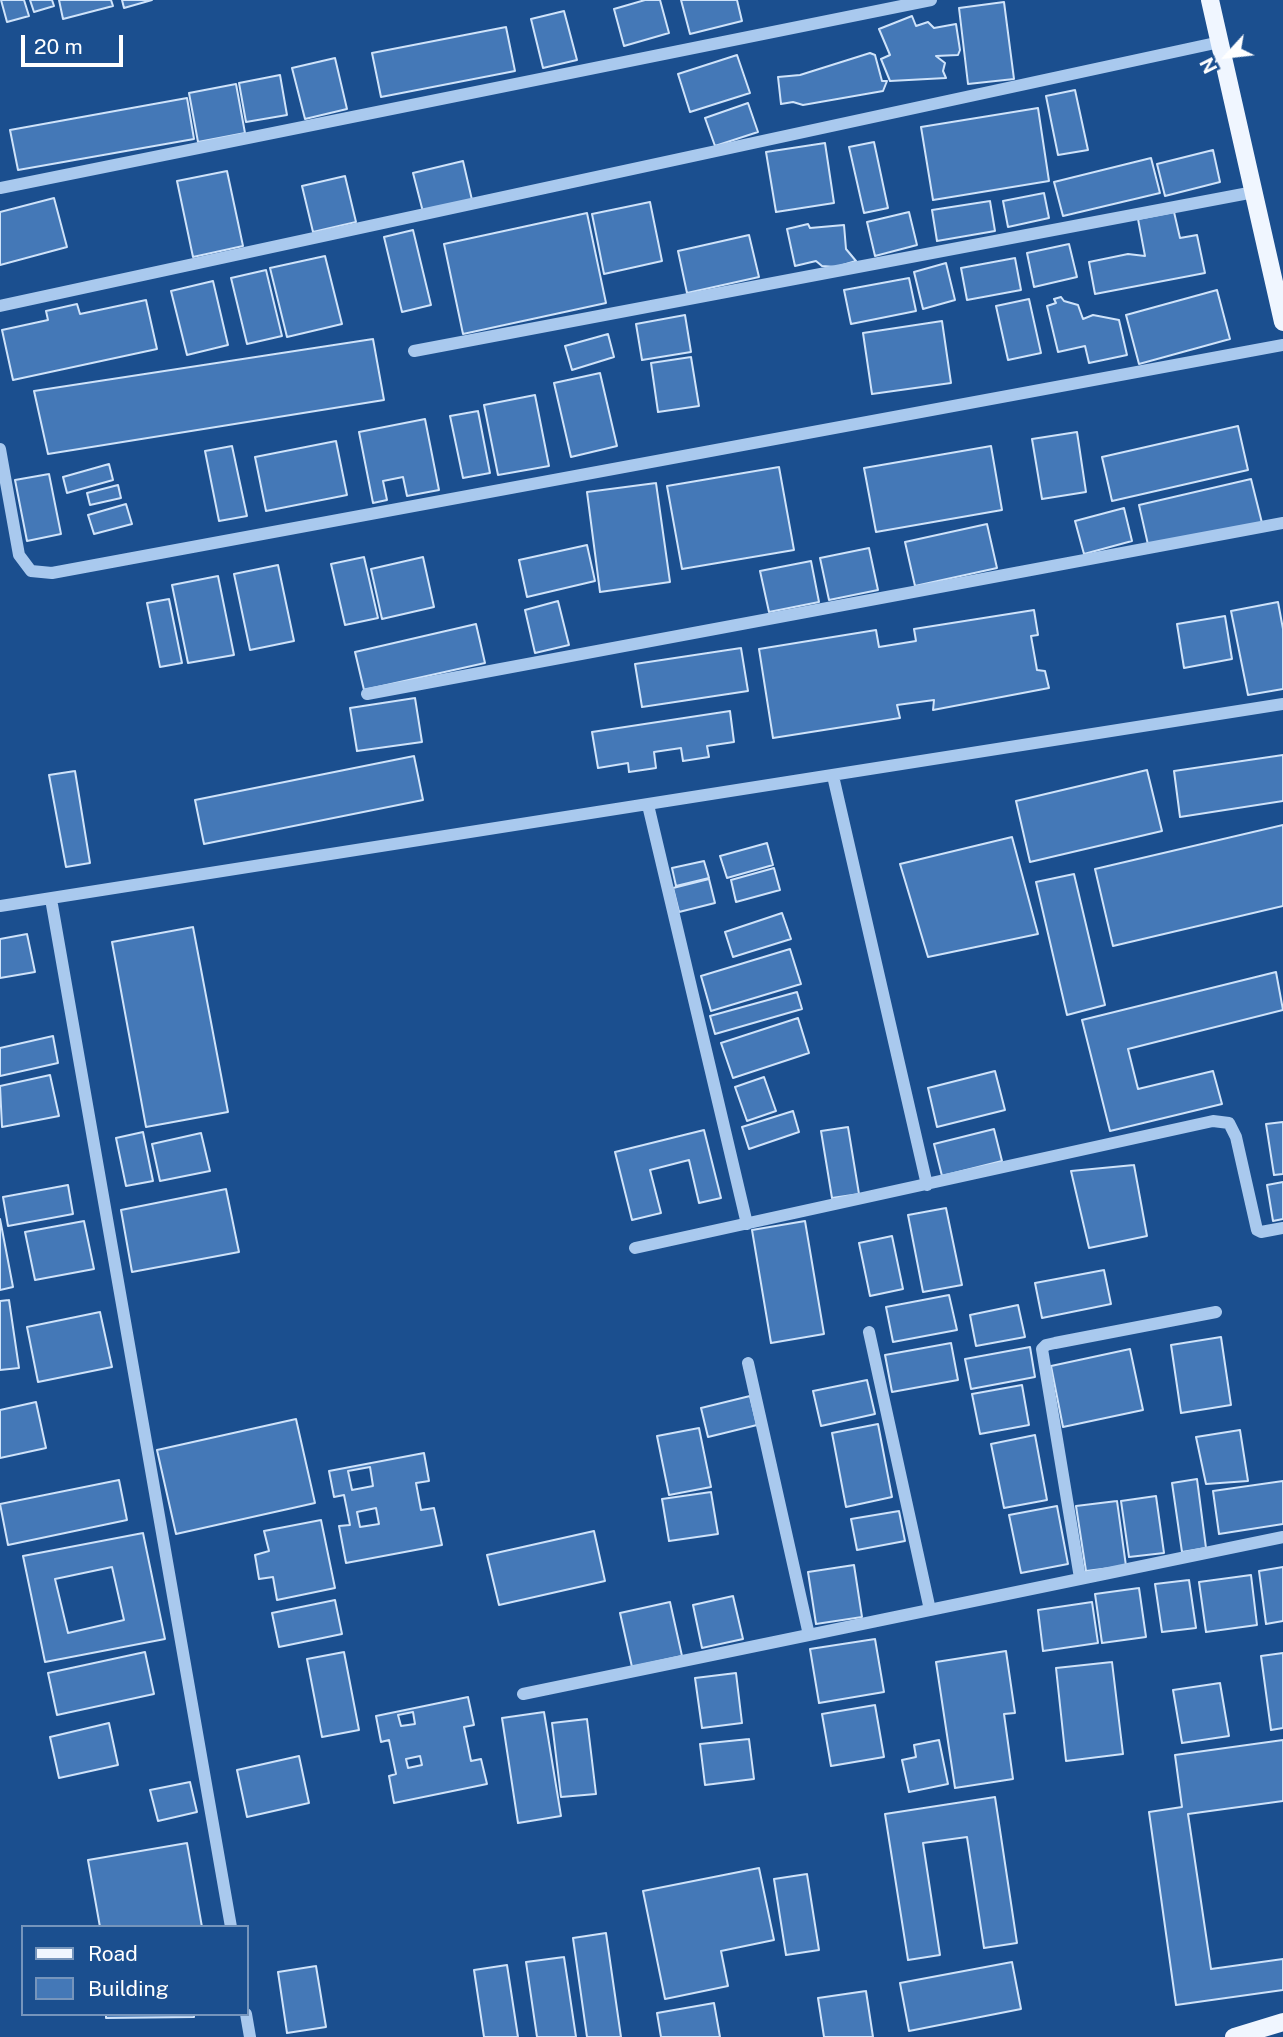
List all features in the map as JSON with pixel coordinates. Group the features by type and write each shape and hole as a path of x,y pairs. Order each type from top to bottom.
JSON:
{"main road":[{"path":"1210,0 1283,322"},
{"path":"1234,2037 1283,2022"}],"street":[{"path":"0,188 931,0"},
{"path":"0,306 1220,42"},
{"path":"414,351 1254,192"},
{"path":"0,449 19,555 32,571 52,573 1283,345"},
{"path":"367,694 1283,523"},
{"path":"0,906 1283,704"},
{"path":"833,776 927,1185"},
{"path":"648,805 747,1224"},
{"path":"51,899 230,1925"},
{"path":"635,1248 1213,1121 1229,1123 1236,1137 1257,1230 1261,1233 1283,1228"},
{"path":"1080,1578 1042,1349 1055,1343 1216,1312"},
{"path":"869,1332 930,1609"},
{"path":"748,1363 808,1635"},
{"path":"523,1694 1283,1537"},
{"path":"246,2016 250,2037"}],"building":[{"path":"1,0 24,0 29,16 7,22"},
{"path":"30,0 52,0 54,6 34,12"},
{"path":"59,0 111,0 113,6 63,19"},
{"path":"122,0 152,0 124,8"},
{"path":"645,0 660,0 669,33 624,46 614,9"},
{"path":"681,0 737,0 742,21 690,34"},
{"path":"1004,2 1014,79 968,84 959,8"},
{"path":"564,11 577,60 543,68 531,19"},
{"path":"912,16 916,26 928,22 934,28 956,24 960,50 958,55 936,56 945,63 943,71 946,78 890,81 881,59 890,55 879,29"},
{"path":"506,27 515,71 381,97 372,53"},
{"path":"870,53 875,55 882,81 887,81 883,91 803,105 793,102 781,104 778,77 800,75"},
{"path":"737,55 750,93 690,112 678,74"},
{"path":"335,58 347,109 305,119 292,68"},
{"path":"280,75 287,115 246,122 239,83"},
{"path":"236,84 245,133 198,142 189,93"},
{"path":"1075,90 1088,150 1058,155 1046,96"},
{"path":"187,98 194,139 18,170 10,130"},
{"path":"748,103 758,132 715,146 705,118"},
{"path":"1038,108 1049,181 933,200 921,127"},
{"path":"874,142 888,208 864,213 849,147"},
{"path":"825,143 834,203 776,212 766,152"},
{"path":"1213,150 1220,182 1165,196 1157,164"},
{"path":"1151,158 1160,193 1063,216 1054,182"},
{"path":"463,161 472,200 423,212 413,173"},
{"path":"227,171 243,246 193,257 177,181"},
{"path":"345,176 356,222 313,232 302,186"},
{"path":"1044,193 1049,218 1008,227 1003,201"},
{"path":"54,198 67,247 0,265 0,212"},
{"path":"990,201 995,231 937,241 932,210"},
{"path":"650,202 662,261 604,274 592,214"},
{"path":"909,212 917,245 875,256 867,222"},
{"path":"1174,212 1180,238 1197,235 1205,273 1095,294 1089,262 1128,254 1145,256 1138,219"},
{"path":"587,213 606,303 463,334 444,244"},
{"path":"808,224 810,228 844,225 846,249 856,261 836,267 822,266 816,261 795,266 787,229"},
{"path":"413,230 431,305 402,312 384,237"},
{"path":"749,235 759,277 687,293 678,251"},
{"path":"1069,244 1077,277 1034,287 1027,253"},
{"path":"325,256 342,324 287,337 270,268"},
{"path":"1015,258 1021,290 967,300 961,268"},
{"path":"946,263 955,300 923,309 914,272"},
{"path":"266,270 282,336 247,344 231,278"},
{"path":"909,278 916,311 851,324 844,290"},
{"path":"213,281 228,345 187,355 171,291"},
{"path":"1217,290 1230,339 1139,364 1126,315"},
{"path":"1061,297 1064,301 1078,305 1083,319 1093,315 1119,320 1127,355 1089,363 1085,346 1058,352 1047,306 1056,303 1054,299"},
{"path":"1029,299 1041,353 1008,360 996,306"},
{"path":"146,300 157,349 13,380 2,330 48,320 46,311 77,304 80,314"},
{"path":"685,315 691,352 642,360 636,324"},
{"path":"942,321 951,383 872,394 863,333"},
{"path":"608,334 614,357 572,370 565,346"},
{"path":"373,339 384,400 48,454 34,391"},
{"path":"691,357 699,406 658,412 651,363"},
{"path":"600,373 617,446 571,457 554,383"},
{"path":"535,395 549,466 498,475 484,405"},
{"path":"478,411 490,473 463,478 450,416"},
{"path":"425,419 439,490 407,496 403,477 383,481 387,500 373,503 359,432"},
{"path":"1238,426 1248,470 1112,501 1102,457"},
{"path":"1077,432 1086,492 1042,499 1032,439"},
{"path":"336,441 347,495 266,511 255,457"},
{"path":"232,446 247,516 219,521 205,451"},
{"path":"991,446 1002,510 876,532 864,468"},
{"path":"109,464 113,480 67,493 63,477"},
{"path":"779,467 794,550 682,569 667,486"},
{"path":"49,474 61,534 27,541 15,480"},
{"path":"1251,479 1262,523 1149,549 1139,505"},
{"path":"656,483 670,582 600,592 587,492"},
{"path":"118,485 121,498 90,505 87,493"},
{"path":"126,504 132,524 94,534 88,515"},
{"path":"1124,508 1132,541 1084,554 1075,521"},
{"path":"987,524 997,568 915,586 905,542"},
{"path":"587,545 595,581 527,597 519,560"},
{"path":"869,548 878,590 829,600 820,558"},
{"path":"364,557 378,618 345,625 331,564"},
{"path":"423,557 434,607 382,619 371,569"},
{"path":"811,561 819,602 769,612 760,571"},
{"path":"278,565 294,641 250,650 234,574"},
{"path":"218,576 234,655 188,663 172,585"},
{"path":"169,599 182,663 160,667 147,603"},
{"path":"558,601 569,645 535,653 525,610"},
{"path":"1278,602 1283,629 1283,689 1248,695 1231,611"},
{"path":"1034,610 1038,635 1031,636 1037,670 1045,671 1049,688 933,710 934,700 897,705 900,718 773,738 759,649 876,630 879,647 916,641 914,629"},
{"path":"1225,616 1232,659 1184,668 1177,624"},
{"path":"476,624 485,663 364,690 355,652"},
{"path":"741,648 748,691 642,707 635,664"},
{"path":"415,698 422,742 357,751 350,708"},
{"path":"730,711 734,742 707,746 709,757 683,761 681,748 654,752 656,768 629,772 628,763 598,768 592,732"},
{"path":"1283,755 1283,801 1180,817 1174,771"},
{"path":"414,756 423,800 204,844 195,800"},
{"path":"1147,770 1162,831 1030,862 1016,801"},
{"path":"75,771 90,863 66,867 49,775"},
{"path":"1283,825 1283,906 1113,946 1095,869"},
{"path":"1012,837 1038,934 928,957 900,864"},
{"path":"767,843 773,865 727,878 720,856"},
{"path":"704,861 709,878 676,886 672,868"},
{"path":"774,868 780,890 736,902 731,880"},
{"path":"1074,874 1105,1005 1067,1015 1036,882"},
{"path":"709,879 715,903 679,912 673,888"},
{"path":"782,913 791,939 733,957 725,932"},
{"path":"193,927 228,1112 146,1127 112,942"},
{"path":"27,934 35,972 0,978 0,939"},
{"path":"790,949 801,984 711,1011 701,976"},
{"path":"1276,972 1283,1010 1128,1049 1138,1089 1213,1071 1222,1104 1110,1131 1082,1020"},
{"path":"797,992 802,1009 715,1034 710,1016"},
{"path":"798,1018 809,1053 733,1078 721,1043"},
{"path":"53,1036 58,1063 0,1076 0,1048"},
{"path":"995,1071 1005,1110 937,1127 928,1088"},
{"path":"50,1075 59,1116 2,1127 0,1086"},
{"path":"764,1077 776,1111 747,1121 735,1087"},
{"path":"793,1111 799,1132 749,1149 742,1127"},
{"path":"1283,1122 1283,1174 1274,1175 1266,1124"},
{"path":"848,1127 859,1194 832,1198 821,1131"},
{"path":"994,1129 1002,1161 942,1176 934,1144"},
{"path":"704,1130 721,1198 699,1203 689,1160 650,1170 661,1213 632,1220 615,1152"},
{"path":"143,1132 153,1181 126,1186 116,1138"},
{"path":"201,1133 210,1171 160,1181 152,1144"},
{"path":"1134,1165 1147,1236 1089,1248 1071,1171"},
{"path":"1283,1182 1283,1219 1273,1221 1267,1185"},
{"path":"68,1185 73,1214 8,1226 3,1197"},
{"path":"226,1189 239,1252 132,1272 121,1210"},
{"path":"946,1208 962,1285 923,1292 908,1215"},
{"path":"0,1219 13,1287 0,1290"},
{"path":"84,1221 94,1269 35,1280 25,1232"},
{"path":"805,1221 824,1334 771,1343 752,1230"},
{"path":"892,1236 903,1289 870,1296 859,1243"},
{"path":"1104,1270 1111,1304 1042,1318 1035,1283"},
{"path":"949,1295 957,1330 893,1342 886,1307"},
{"path":"9,1300 19,1368 0,1370 0,1301"},
{"path":"1018,1305 1025,1337 976,1346 970,1315"},
{"path":"100,1312 112,1367 38,1382 27,1327"},
{"path":"1221,1337 1231,1405 1181,1413 1171,1345"},
{"path":"951,1343 958,1380 892,1392 885,1355"},
{"path":"1030,1347 1035,1377 971,1389 965,1359"},
{"path":"1130,1349 1143,1410 1063,1427 1051,1366"},
{"path":"867,1380 875,1414 821,1426 813,1391"},
{"path":"1022,1385 1029,1425 980,1434 972,1394"},
{"path":"750,1396 757,1425 708,1437 701,1408"},
{"path":"36,1402 46,1448 0,1458 0,1410"},
{"path":"296,1419 315,1503 176,1534 157,1450"},
{"path":"878,1424 892,1497 846,1507 832,1433"},
{"path":"699,1428 711,1487 669,1495 657,1436"},
{"path":"1240,1430 1248,1481 1206,1484 1196,1437"},
{"path":"1035,1435 1047,1500 1004,1508 991,1444"},
{"path":"424,1453 429,1481 416,1483 421,1510 434,1508 442,1545 346,1563 339,1526 350,1525 344,1495 334,1497 329,1471","holes":["370,1467 373,1486 352,1490 348,1471","376,1508 379,1524 360,1527 357,1512"]},
{"path":"1197,1479 1206,1548 1182,1552 1172,1483"},
{"path":"119,1480 127,1520 8,1545 0,1504"},
{"path":"1283,1481 1283,1524 1219,1534 1213,1491"},
{"path":"711,1492 718,1534 669,1541 662,1499"},
{"path":"1156,1496 1164,1553 1129,1557 1121,1501"},
{"path":"1117,1501 1126,1566 1086,1571 1076,1506"},
{"path":"1057,1506 1068,1564 1021,1573 1009,1515"},
{"path":"899,1511 905,1541 857,1550 851,1519"},
{"path":"321,1520 335,1588 277,1600 273,1577 259,1579 255,1555 269,1551 264,1531"},
{"path":"594,1531 605,1581 499,1605 487,1555"},
{"path":"143,1533 165,1639 45,1662 23,1556","holes":["112,1567 124,1620 68,1633 55,1579"]},
{"path":"854,1565 862,1617 816,1624 808,1572"},
{"path":"1283,1567 1283,1621 1266,1624 1259,1571"},
{"path":"1251,1575 1257,1625 1206,1632 1199,1582"},
{"path":"1189,1580 1196,1628 1162,1632 1155,1584"},
{"path":"1139,1588 1146,1637 1102,1643 1095,1594"},
{"path":"733,1596 743,1639 702,1648 693,1605"},
{"path":"335,1600 342,1634 279,1647 272,1613"},
{"path":"670,1602 682,1656 632,1667 620,1613"},
{"path":"1092,1602 1098,1643 1043,1651 1038,1610"},
{"path":"875,1639 884,1692 819,1703 810,1649"},
{"path":"1006,1651 1015,1713 1004,1714 1013,1779 955,1788 936,1662"},
{"path":"145,1652 154,1694 57,1715 48,1673"},
{"path":"344,1652 359,1730 322,1737 307,1659"},
{"path":"1283,1653 1283,1728 1271,1730 1261,1656"},
{"path":"1112,1662 1123,1754 1066,1761 1056,1668"},
{"path":"736,1673 742,1723 702,1728 695,1678"},
{"path":"1220,1683 1229,1736 1182,1743 1173,1690"},
{"path":"468,1697 474,1725 464,1727 471,1761 481,1759 487,1784 394,1803 389,1776 396,1774 389,1740 381,1742 376,1716","holes":["413,1712 415,1724 401,1726 398,1715","420,1756 422,1765 408,1768 406,1759"]},
{"path":"875,1705 884,1757 831,1766 822,1714"},
{"path":"544,1712 561,1816 518,1823 502,1718"},
{"path":"587,1719 596,1794 561,1797 552,1723"},
{"path":"109,1723 118,1765 59,1778 50,1737"},
{"path":"749,1739 754,1779 705,1785 700,1744"},
{"path":"939,1740 948,1784 909,1792 902,1760 916,1757 914,1745"},
{"path":"1283,1740 1283,1801 1188,1814 1211,1969 1283,1959 1283,1990 1176,2005 1149,1812 1182,1807 1175,1755"},
{"path":"299,1756 309,1803 247,1817 237,1770"},
{"path":"190,1782 197,1812 158,1821 150,1790"},
{"path":"995,1797 1017,1943 984,1948 967,1837 923,1843 940,1955 908,1960 885,1814"},
{"path":"187,1843 202,1925 100,1925 88,1860"},
{"path":"759,1868 774,1940 721,1951 728,1986 665,1999 643,1891"},
{"path":"807,1874 819,1950 786,1955 774,1879"},
{"path":"606,1933 621,2037 587,2037 573,1938"},
{"path":"564,1957 576,2037 537,2037 526,1962"},
{"path":"1012,1962 1021,2009 909,2031 900,1983"},
{"path":"507,1965 518,2037 484,2037 474,1970"},
{"path":"316,1966 326,2027 287,2033 278,1972"},
{"path":"866,1991 873,2037 824,2037 818,1998"},
{"path":"714,2003 720,2037 661,2037 657,2013"},
{"path":"106,2016 194,2016 194,2017"}]}
